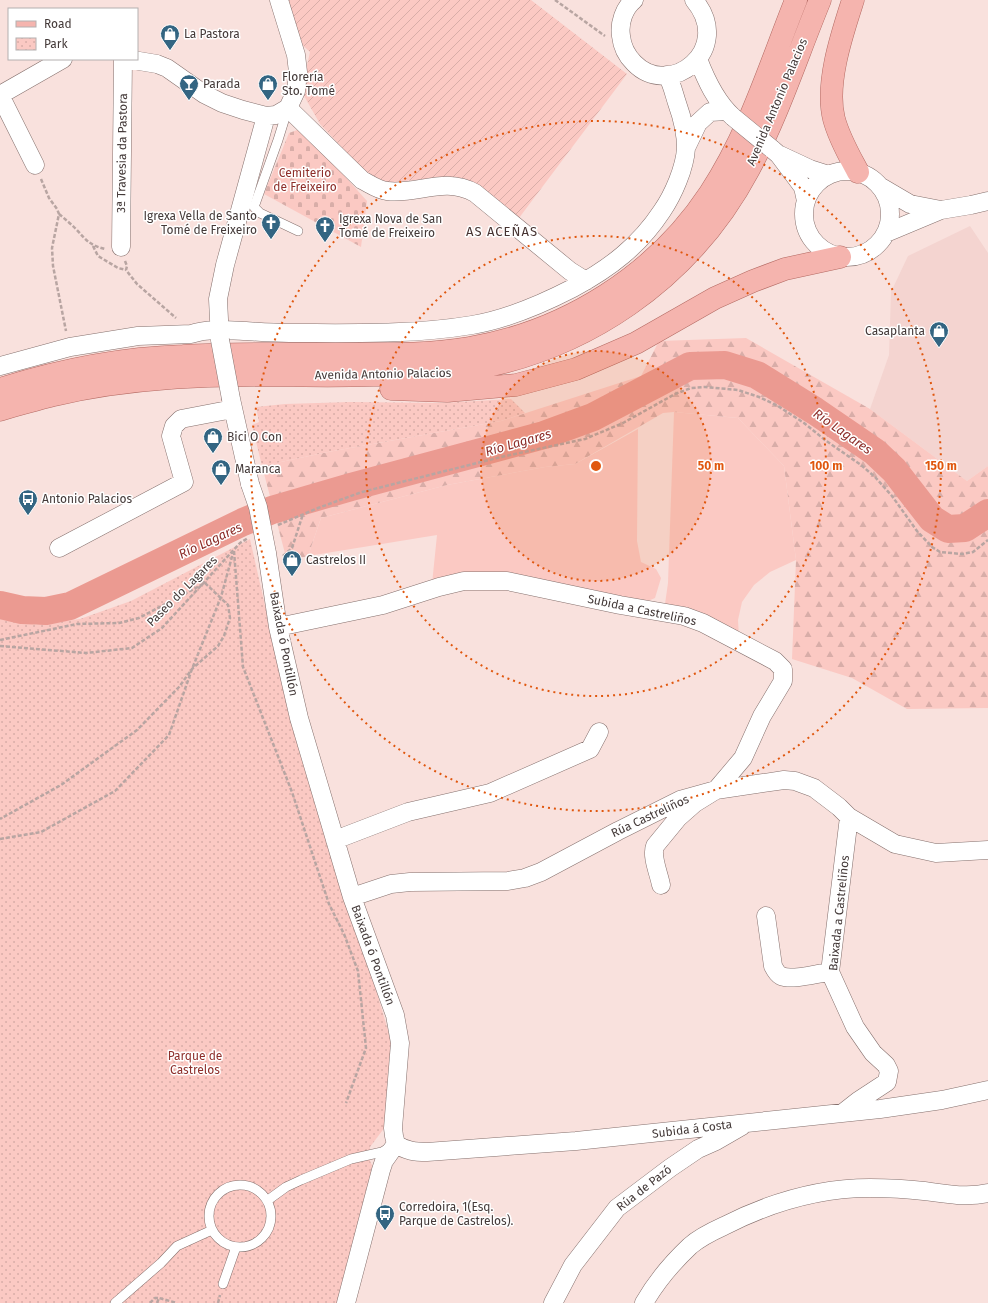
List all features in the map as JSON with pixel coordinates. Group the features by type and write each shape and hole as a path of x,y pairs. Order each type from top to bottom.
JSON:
{"main road":[{"name":"Avenida Antonio Palacios","path":"0,389 72,369 111,362 147,358 220,354 400,354 470,348 524,334 552,324 603,298 625,282 664,250 689,222 710,193 732,156 754,108 796,0"},
{"name":"Avenida Antonio Palacios","path":"0,410 77,390 114,383 148,379 222,375 408,376 458,372 485,367 539,352 585,332 626,308 662,280 712,226 749,169 773,118 820,0"},
{"path":"853,0 844,29 834,73 831,95 834,119 843,144 858,172"},
{"path":"311,376 364,388 447,391 516,385 576,369 636,343 714,298 753,281 785,269 840,257"}],"street":[{"path":"133,60 157,64 168,68 204,94 222,103 266,116 276,115 288,108 296,91 298,72 296,55 279,0"},
{"path":"633,0 624,14 620,28 621,43 628,57 638,67 652,74 667,75 684,70 698,59 705,47 708,34 706,21 701,9 694,0"},
{"path":"698,59 714,93 730,114 776,152 803,187 806,201 804,219 810,236 823,250 840,257 849,257 858,256 879,244 886,233 890,217 888,201 881,187"},
{"path":"35,165 0,95 61,60"},
{"name":"3ª Travesia da Pastora","path":"119,250 123,60"},
{"path":"667,75 683,121 686,148"},
{"path":"288,108 362,180 387,191 441,186 460,186 468,189 475,193 570,271 586,281"},
{"path":"0,366 70,347 138,336 191,334 199,331 219,335 429,331 474,325 510,315 547,302 586,281 620,258 652,226 668,201 681,171 686,148 698,123 710,112 730,114"},
{"name":"Baixada ó Pontillón","path":"266,116 225,265 218,300 219,335 232,404 250,484 273,555 278,627 299,718 352,897 395,1015 400,1043 393,1128 396,1144"},
{"path":"776,152 810,169 829,175"},
{"path":"806,201 815,186 829,175 843,171 858,172 871,178 881,187 910,204 941,210"},
{"path":"886,233 941,210 988,201"},
{"path":"59,548 184,482 171,436 174,426 182,419 232,404"},
{"name":"Subida a Castreliños","path":"278,627 383,605 464,581 507,581 620,605 684,616 703,623 775,662 783,669 783,681 762,716 743,758 716,790 695,803 678,818 655,846 653,851 654,860 661,885"},
{"path":"335,840 408,812 490,793 590,749 599,732"},
{"name":"Rúa Castreliños","path":"352,897 392,884 410,882 508,881 525,878 541,872 680,800 716,790 784,780 795,781 814,788 839,807 849,817 895,844 936,853 988,850"},
{"name":"Baixada a Castreliños","path":"843,1113 887,1082 889,1071 886,1064 873,1053 855,1027 830,972 849,817"},
{"path":"766,916 775,972 782,976 790,977 830,972"},
{"name":"Subida á Costa","path":"396,1144 409,1151 427,1152 576,1141 917,1104 988,1090"},
{"name":"Rúa de Pazó","path":"553,1303 573,1264 618,1208 670,1168 749,1122"},
{"path":"346,1303 381,1170 384,1161 396,1144"},
{"path":"644,1303 653,1287 691,1245 747,1214 784,1201 827,1191 870,1188 959,1195 988,1193"}],"lane":[{"path":"288,108 254,207 260,213 298,231"},
{"path":"268,1200 286,1187 301,1180 351,1159 382,1152 396,1144"},
{"path":"241,1184 252,1186 261,1192 268,1200 272,1209 272,1220 269,1229 263,1238 256,1244 246,1247 236,1247 226,1244 218,1238 212,1230 209,1220 209,1209 213,1199 221,1191 230,1186 241,1184"},
{"path":"115,1303 161,1263 177,1246 212,1230"},
{"path":"223,1284 236,1247"}],"path":[{"path":"555,0 602,35 621,43"},
{"path":"35,165 49,198 59,214 93,246 119,250 128,266 126,270"},
{"path":"59,214 52,248 53,266 70,347"},
{"path":"93,246 98,256 118,268 126,270 137,284 179,321"},
{"path":"276,526 303,514 362,492 501,457 585,439 623,424 675,394 691,388 705,386 738,390 759,397 778,406 804,422 825,440 861,465 875,478 892,496 917,531 932,547 940,552 962,554 973,552 988,540"},
{"path":"273,555 284,556 292,548 303,514"},
{"name":"Paseo do Lagares","path":"0,646 86,653 132,648 162,628 246,538 254,535"},
{"path":"0,839 41,832 116,791 169,734 192,670 221,597 234,551"},
{"path":"234,551 243,667 292,792 329,904 344,934 358,971 366,1048 346,1103"},
{"path":"0,640 77,624 119,623 139,618 205,583 228,605 230,618 224,636 212,652 192,670 179,687 137,730 61,785 0,819"},
{"path":"150,1303 155,1298 177,1303"},
{"path":"157,1303 158,1298"}],"shaded area":[{"name":"Casaplanta","path":"970,226 988,253 988,466 967,481 870,409 889,355 891,292 908,256"}],"green space":[{"path":"286,0 531,0 627,74 519,218 437,178 383,183 363,170 320,124 303,94 302,88 310,52 298,41"},
{"name":"Cemiterio de Freixeiro","path":"300,129 367,201 361,247 264,194 289,133"},
{"path":"746,338 870,409 967,481 988,466 988,708 907,709 852,678 792,659 796,560 784,466 738,418 674,412 663,413 575,464 545,467 447,485 321,518 308,556 287,561 262,466 328,452 501,421 641,376 659,341"},
{"path":"511,399 525,413 501,421 328,452 262,466 252,425 259,422 256,407 285,404 350,402 442,403"},
{"path":"674,412 738,418 784,466 796,560 770,572 754,585 742,602 738,620 739,637 665,604 668,583"},
{"path":"638,429 637,541 641,562 656,569 661,578 655,598 643,603 551,584 432,584 437,535 308,556 321,518 447,485 545,467 575,464"},
{"name":"Parque de Castrelos","path":"250,539 272,637 392,1044 385,1127 370,1147 370,1161 375,1171 341,1303 0,1303 0,616 36,625 80,619 131,601"}],"waterway":[{"name":"Río Lagares","path":"0,605 22,610 46,611 70,606 243,522 272,510 544,435 593,417 690,366 725,365 757,375 815,411 875,452 894,470 932,519 948,529 965,528 988,513"}],"place":[{"name":"La Pastora","path":"170,51"},
{"name":"Parada","path":"189,101"},
{"name":"Florería Sto. Tomé","path":"268,101"},
{"name":"Igrexa Vella de Santo Tomé de Freixeiro","path":"271,240"},
{"name":"Igrexa Nova de San Tomé de Freixeiro","path":"325,243"},
{"name":"Casaplanta","path":"939,348"},
{"name":"Bici O Con","path":"213,454"},
{"name":"Maranca","path":"221,486"},
{"name":"Antonio Palacios","path":"28,516"},
{"name":"Castrelos II","path":"292,577"},
{"name":"Corredoira, 1(Esq. Parque de Castrelos).","path":"385,1231"}],"district":[{"name":"AS ACEÑAS","path":"502,231"}]}
